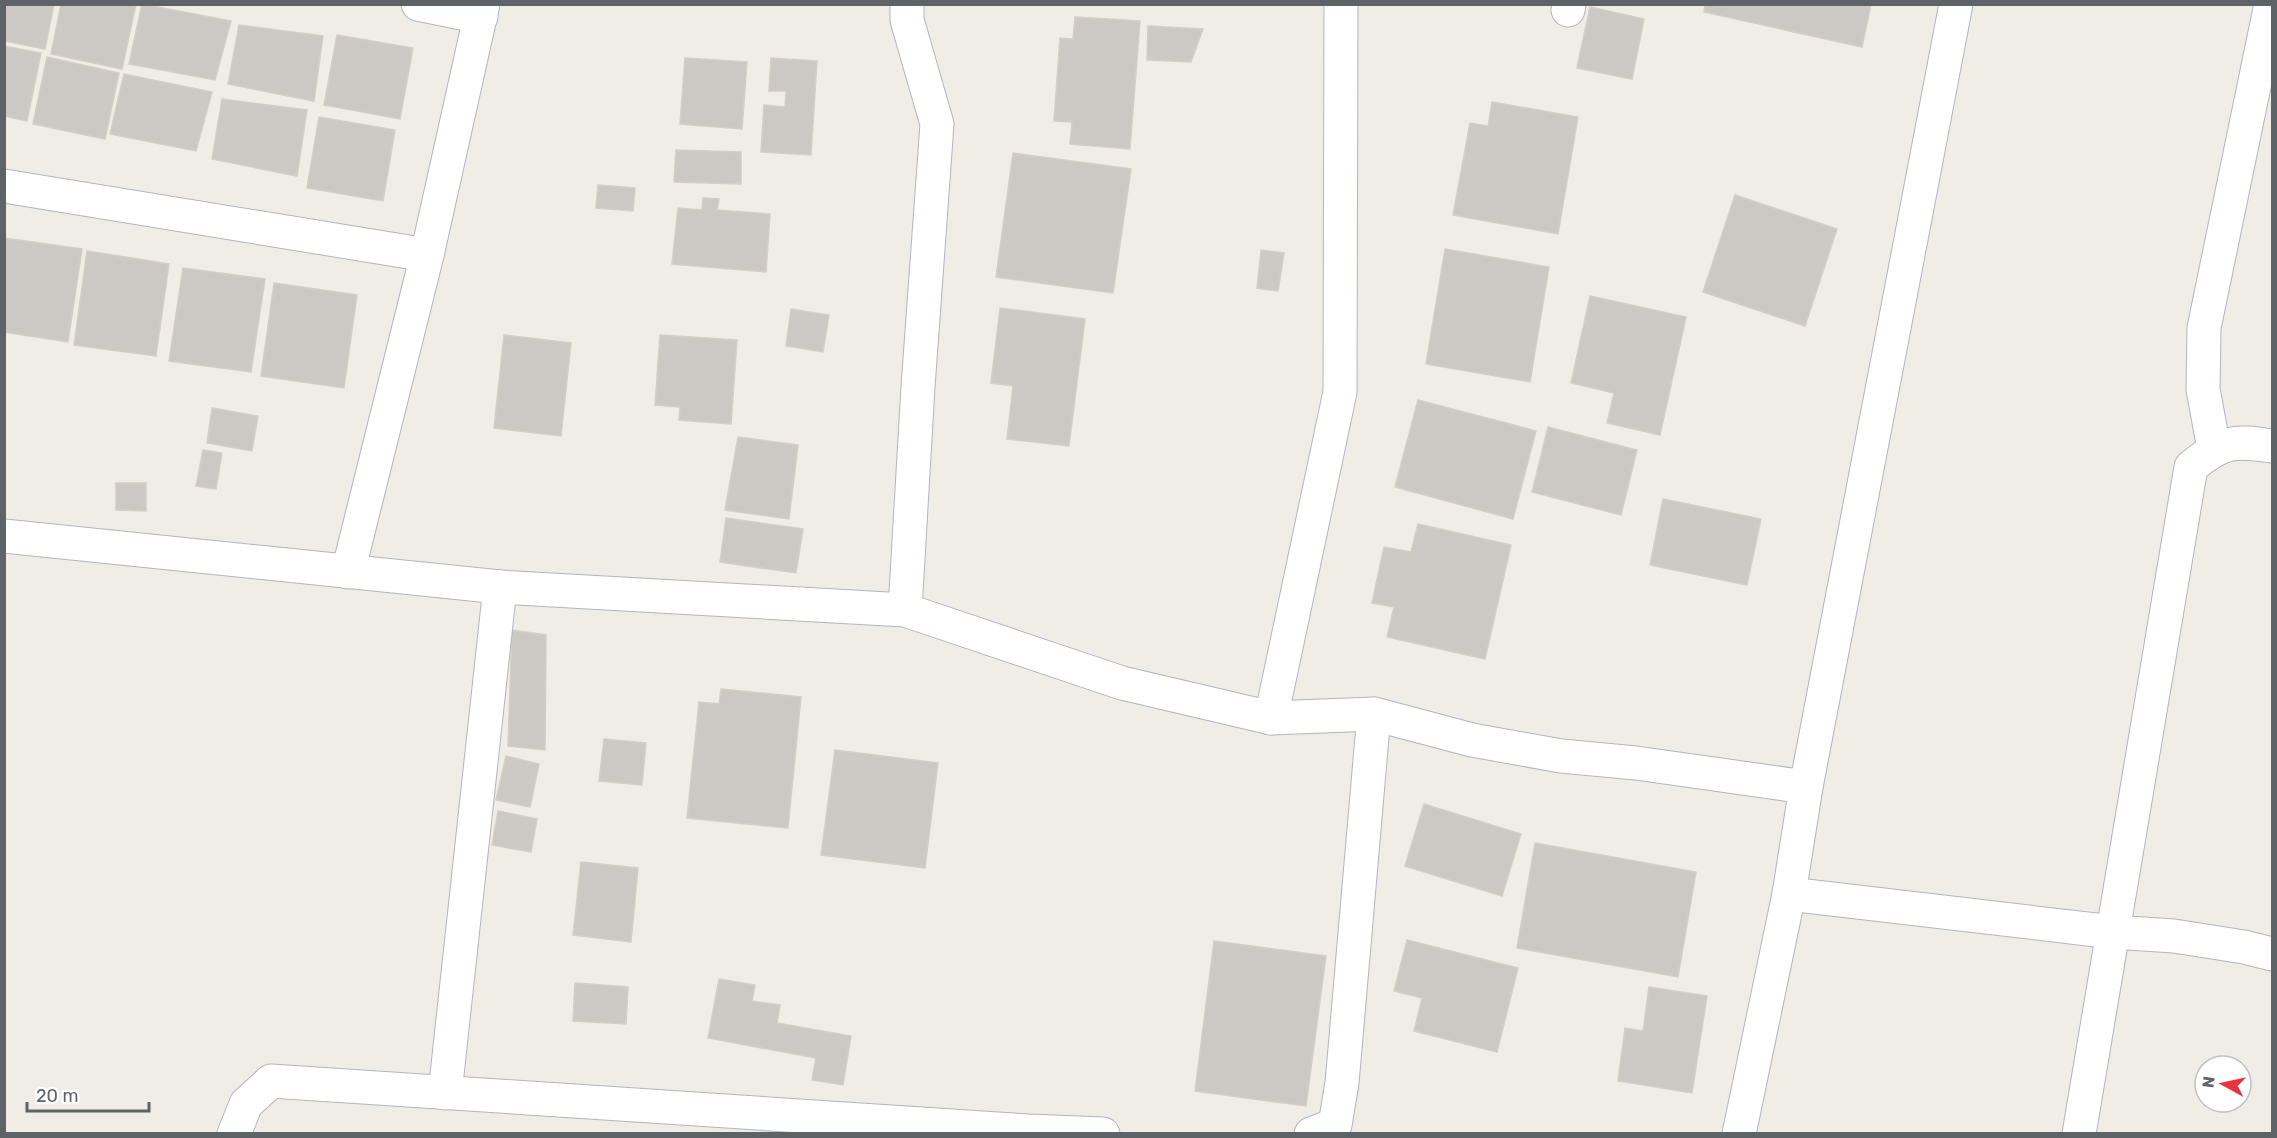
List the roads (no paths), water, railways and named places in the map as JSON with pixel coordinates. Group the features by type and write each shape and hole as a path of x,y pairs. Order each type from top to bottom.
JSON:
{"street":[{"path":"348,572 427,255 482,11 418,4"},
{"path":"905,610 937,124 908,20 907,4"},
{"path":"1271,718 1340,392 1341,4"},
{"path":"1739,1134 1789,894 1806,787 1956,4"},
{"path":"2214,449 2203,389 2204,328 2271,4"},
{"path":"4,186 427,255"},
{"path":"2079,1134 2191,467 2214,449 2243,442 2272,446"},
{"path":"4,536 500,587 905,610 1122,683 1271,718 1374,714 1472,740 1561,756 1806,787"},
{"path":"445,1093 500,587"},
{"path":"1311,1134 1335,1125 1342,1083 1374,714"},
{"path":"1789,894 2113,932 2174,936 2244,947 2272,954"},
{"path":"234,1134 246,1104 271,1081 1028,1132 1103,1134"}]}
